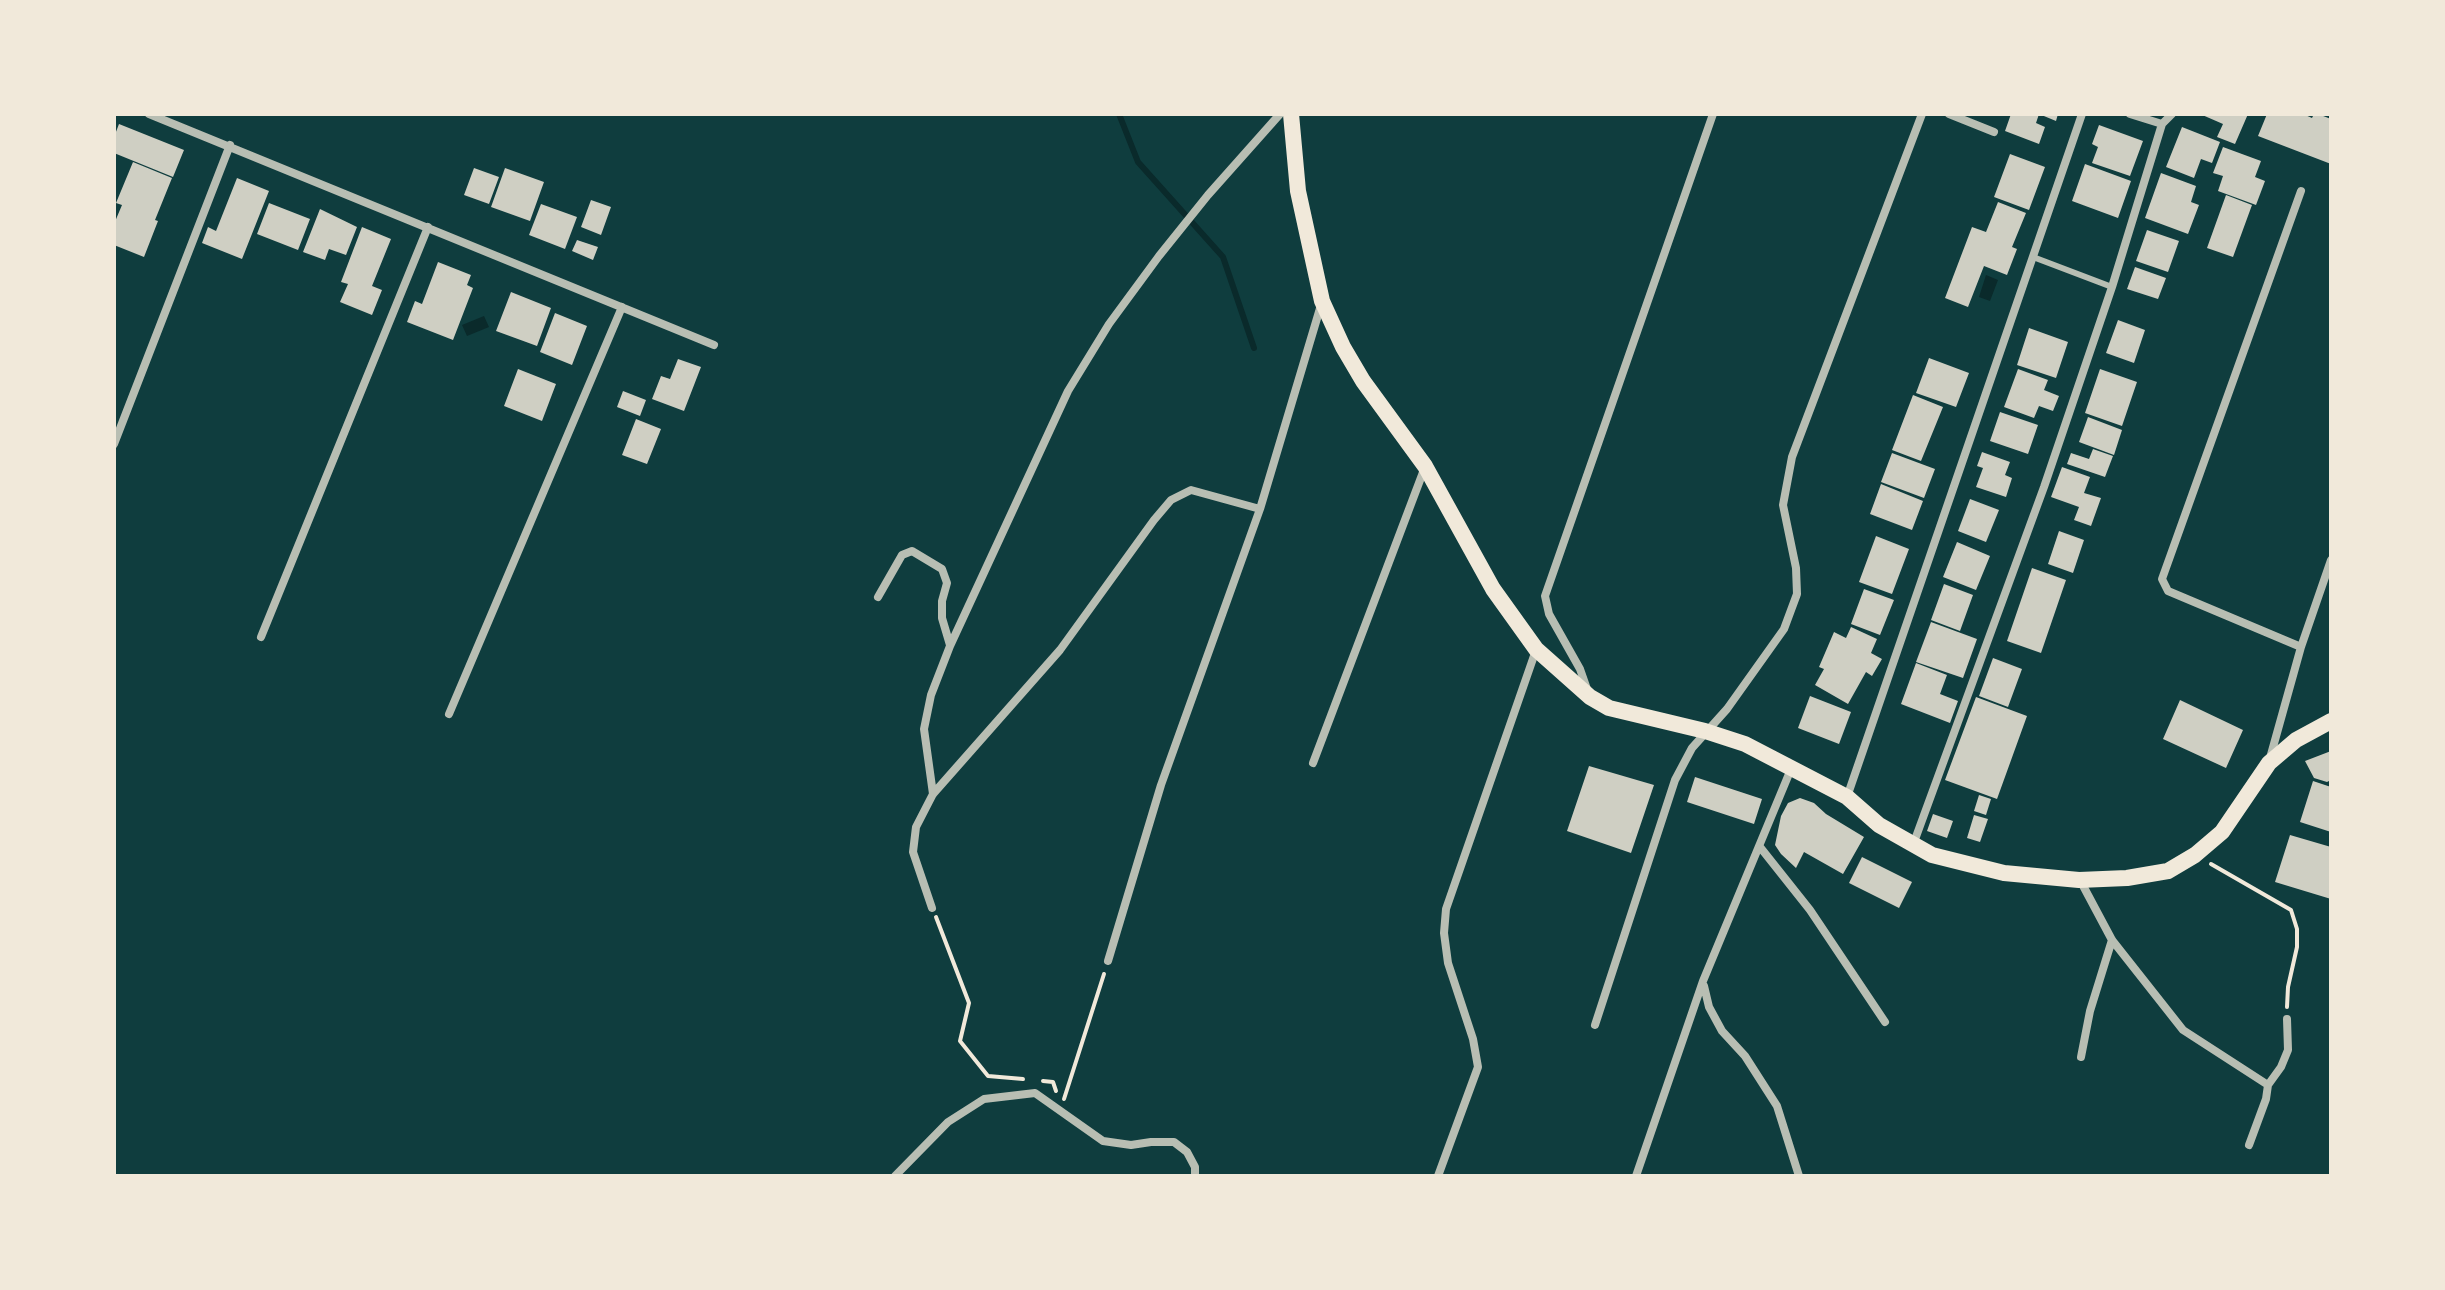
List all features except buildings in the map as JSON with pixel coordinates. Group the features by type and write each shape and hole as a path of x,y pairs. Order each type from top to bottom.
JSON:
{"main road":[{"path":"1291,114 1298,191 1322,301 1343,347 1363,381 1425,466 1493,589 1536,649 1590,697 1609,708 1634,716 1705,731 1745,744 1847,797 1879,825 1913,846 1950,861 2004,873 2079,880 2127,878 2168,871 2195,855 2222,832 2269,763 2296,740 2331,721"}],"street":[{"path":"149,114 714,345"},
{"path":"933,794 924,729 931,695 950,646 1068,391 1109,324 1159,256 1280,114"},
{"path":"1590,697 1580,669 1549,614 1545,596 1713,114"},
{"path":"1595,1025 1675,780 1692,748 1727,709 1784,629 1797,594 1796,568 1783,505 1792,457 1922,114"},
{"path":"1949,114 1994,132"},
{"path":"1847,797 2082,114"},
{"path":"2130,114 2162,124"},
{"path":"1913,846 2044,487 2112,287 2162,124 2172,114"},
{"path":"114,444 230,145"},
{"path":"2301,191 2162,579 2168,591 2301,647"},
{"path":"261,637 428,227"},
{"path":"1108,961 1161,785 1260,509 1322,301"},
{"path":"449,714 622,307"},
{"path":"1313,763 1425,466"},
{"path":"932,908 913,852 916,827 933,794 1060,650 1171,500 1191,490 1260,509"},
{"path":"878,597 902,555 912,551 942,569 947,583 942,601 942,618 950,646"},
{"path":"2269,763 2301,647 2331,560"},
{"path":"1438,1176 1478,1067 1473,1039 1448,963 1444,933 1446,909 1536,649"},
{"path":"1636,1176 1703,981 1791,768"},
{"path":"1760,847 1810,910 1885,1022"},
{"path":"2079,880 2112,940 2183,1030 2268,1085"},
{"path":"2081,1057 2090,1011 2112,940"},
{"path":"1703,981 1709,1007 1722,1031 1745,1056 1777,1106 1799,1176"},
{"path":"2249,1145 2268,1085 2288,1050 2287,1019"},
{"path":"895,1176 948,1122 984,1099 1035,1093 1103,1141 1131,1145 1174,1142 1187,1152 1195,1167 1195,1176"}],"lane":[{"path":"2033,257 2112,287"}],"path":[{"path":"2195,855 2291,910 2297,929 2297,947 2288,987 2287,1019"},
{"path":"932,908 969,1003 960,1041 988,1076 1027,1079"},
{"path":"1060,1109 1108,961"},
{"path":"1040,1080 1053,1082 1060,1109"}],"water":[{"path":"1986,275 1998,280 1990,301 1979,297"},
{"path":"484,316 489,327 467,336 462,325"}],"waterway":[{"path":"1119,114 1138,162 1223,257 1254,348"}]}
